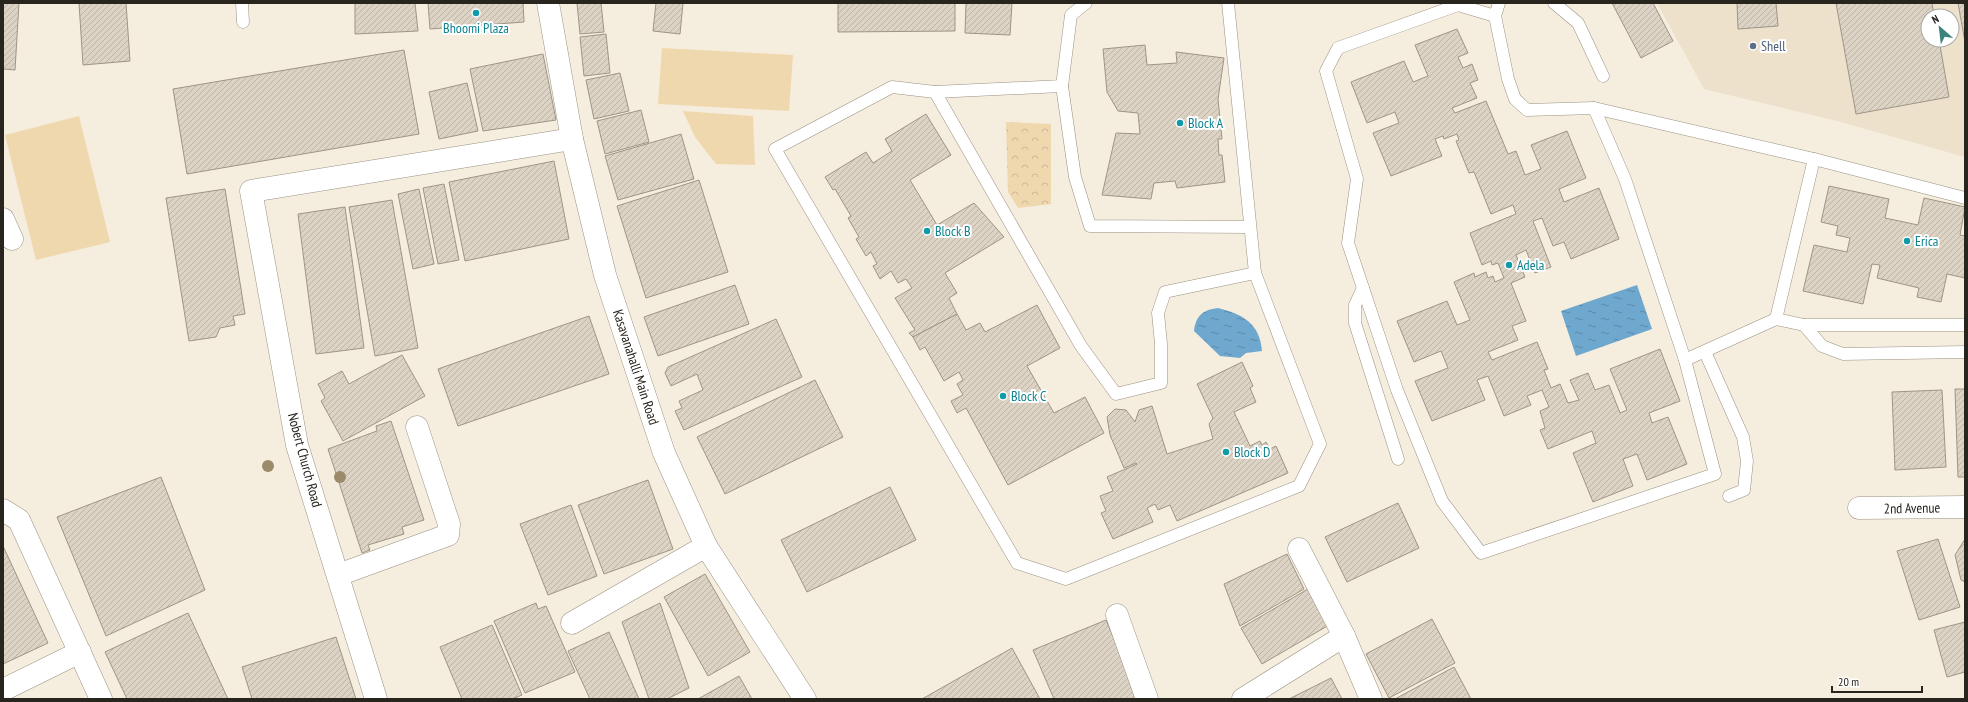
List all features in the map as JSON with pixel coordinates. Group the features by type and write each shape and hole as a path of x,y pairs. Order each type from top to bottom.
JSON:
{"street":[{"name":"Kasavanahalli Main Road","path":"548,3 572,139 605,275 664,453 706,546 805,699"},
{"name":"Nobert Church Road","path":"376,699 298,444 251,191 572,139"},
{"path":"3,219 12,239"},
{"path":"338,575 448,535 449,524 417,427"},
{"name":"2nd Avenue","path":"1859,508 1965,507"},
{"path":"3,510 19,520 101,699"},
{"path":"572,623 706,546"},
{"path":"1299,549 1344,636 1372,699"},
{"path":"1118,615 1148,699"},
{"path":"1243,699 1344,636"},
{"path":"3,690 80,652"}],"lane":[{"path":"242,3 243,22"},
{"path":"1086,3 1071,15 1062,86 1075,177 1090,226 1249,227"},
{"path":"1062,86 935,92 892,87 775,149 1017,563 1066,579 1299,486 1320,444 1255,273 1249,227 1228,3"},
{"path":"1499,3 1495,16 1508,79 1516,99 1527,110 1594,108 1814,160 1965,198"},
{"path":"1554,3 1578,24 1603,76"},
{"path":"1495,16 1458,4 1338,48 1326,71 1357,179 1348,243 1397,390 1442,501 1481,553 1715,474 1686,360 1625,179 1594,108"},
{"path":"935,92 1081,346 1116,394 1160,383 1162,344 1158,313 1165,292 1255,273"},
{"path":"1776,319 1814,160"},
{"path":"1363,288 1355,305 1355,323 1398,459"},
{"path":"1686,360 1776,319 1804,325 1965,325"},
{"path":"1804,325 1822,346 1843,354 1965,352"},
{"path":"1705,352 1744,437 1747,461 1744,490 1729,496"}],"shaded area":[{"path":"1657,3 1965,3 1965,157 1837,121 1704,89"}],"green space":[{"path":"662,48 793,55 789,111 658,104"},
{"path":"683,111 753,116 755,165 716,164 695,137"},
{"path":"79,116 110,242 36,260 5,135"},
{"path":"1006,122 1051,124 1051,204 1018,208 1008,192"}],"water":[{"path":"1637,285 1652,329 1576,356 1561,311"},
{"path":"1218,308 1235,313 1248,321 1258,333 1262,351 1246,353 1240,358 1220,356 1194,331 1196,321 1204,312"}],"building":[{"path":"3,3 19,3 15,70 3,69"},
{"path":"79,3 126,3 130,61 83,65"},
{"path":"355,3 415,3 418,31 355,34"},
{"name":"Bhoomi Plaza","path":"428,3 523,3 524,22 430,29"},
{"path":"577,3 601,3 604,32 580,34"},
{"path":"656,3 683,3 680,34 653,31"},
{"path":"838,3 955,3 955,31 838,32"},
{"path":"966,3 1012,3 1010,35 965,33"},
{"path":"1612,3 1653,3 1673,41 1641,58"},
{"path":"1737,3 1776,3 1778,26 1738,29"},
{"path":"1836,3 1932,3 1933,8 1920,8 1920,48 1940,48 1949,97 1856,114"},
{"path":"1958,3 1965,3 1965,42 1960,8"},
{"name":"Adela","path":"1457,29 1468,53 1458,57 1463,68 1472,64 1478,80 1470,83 1477,98 1452,108 1455,113 1486,101 1508,154 1516,151 1525,175 1541,169 1531,145 1567,131 1586,178 1559,189 1564,202 1599,188 1619,239 1571,259 1564,242 1553,246 1542,218 1533,221 1551,267 1535,273 1526,250 1516,255 1525,277 1511,283 1526,321 1512,326 1518,340 1488,352 1492,360 1537,342 1548,369 1544,370 1551,388 1560,384 1568,403 1579,400 1570,380 1588,373 1595,390 1609,385 1620,413 1627,410 1610,369 1660,349 1680,401 1649,413 1652,423 1668,417 1687,464 1647,480 1637,454 1623,459 1633,486 1593,502 1573,453 1596,443 1592,431 1548,449 1540,430 1545,428 1540,411 1549,407 1542,390 1527,396 1531,405 1504,416 1488,376 1477,380 1485,400 1432,421 1415,381 1448,368 1441,351 1414,362 1397,321 1447,301 1457,325 1470,320 1454,282 1474,273 1475,277 1486,272 1488,278 1493,276 1495,282 1504,278 1498,263 1492,265 1491,261 1482,265 1470,233 1516,214 1513,205 1491,214 1474,172 1469,173 1456,141 1459,140 1457,134 1444,139 1443,136 1435,139 1442,156 1391,176 1373,133 1399,123 1395,112 1367,123 1351,82 1404,61 1413,82 1428,76 1415,45"},
{"path":"606,34 610,73 584,76 580,37"},
{"name":"Block A","path":"1145,45 1147,65 1177,63 1176,52 1224,58 1218,99 1222,139 1218,139 1219,155 1222,155 1225,182 1177,188 1175,181 1154,183 1151,199 1102,195 1116,133 1140,134 1138,113 1118,111 1107,92 1103,49"},
{"path":"404,50 419,134 187,174 173,89"},
{"path":"543,54 556,120 483,131 470,69"},
{"path":"620,73 629,111 594,119 586,80"},
{"path":"467,83 478,131 439,139 429,92"},
{"path":"641,110 649,142 605,154 597,121"},
{"name":"Block B","path":"926,114 951,155 910,180 937,225 974,203 1004,237 945,273 957,293 949,298 957,314 913,337 909,333 915,330 895,298 912,288 906,279 898,283 891,271 880,279 873,266 877,264 871,252 866,256 856,239 859,237 848,218 851,216 835,189 833,190 825,177 866,152 873,163 892,151 885,139"},
{"path":"681,134 694,179 618,200 605,156"},
{"path":"554,161 569,239 465,261 449,182"},
{"path":"699,180 728,272 646,298 617,206"},
{"path":"444,184 459,260 438,264 423,188"},
{"name":"Erica","path":"1829,186 1889,199 1885,218 1918,225 1924,198 1965,207 1960,235 1965,236 1965,278 1947,274 1941,302 1917,297 1919,288 1877,278 1880,265 1872,264 1863,304 1803,291 1814,245 1847,252 1850,238 1836,235 1838,226 1821,222"},
{"path":"225,189 245,314 233,316 235,325 220,328 216,337 189,341 166,198"},
{"path":"419,189 434,264 413,269 398,194"},
{"path":"392,200 418,348 375,356 349,207"},
{"path":"345,207 364,348 316,354 298,214"},
{"path":"735,285 749,324 658,356 644,317"},
{"name":"Block C","path":"1037,305 1060,348 1027,366 1054,413 1085,397 1104,433 1008,485 966,408 957,413 951,401 963,395 957,384 963,380 959,372 944,381 925,347 920,350 913,337 957,314 966,330 980,323 985,332"},
{"path":"589,316 609,374 458,426 438,369"},
{"path":"776,319 802,377 684,430 675,411 682,408 679,401 703,390 697,374 671,386 665,373 668,367"},
{"path":"402,355 425,396 343,441 321,401 325,398 318,384 342,371 349,384"},
{"name":"Block D","path":"1242,362 1253,386 1250,388 1256,402 1234,412 1250,446 1260,441 1262,445 1266,442 1270,449 1276,446 1288,473 1177,521 1170,505 1158,510 1155,504 1147,508 1153,522 1113,539 1101,513 1106,511 1100,496 1113,491 1107,477 1137,464 1136,463 1124,468 1110,435 1107,417 1115,409 1126,410 1135,422 1139,410 1152,406 1167,454 1213,439 1209,424 1213,418 1197,384"},
{"path":"815,380 843,437 725,494 697,437"},
{"path":"1955,389 1965,389 1965,477 1958,477"},
{"path":"1942,390 1946,467 1895,470 1892,392"},
{"path":"391,421 424,520 402,527 404,534 368,545 370,550 362,553 328,449 377,431 376,426"},
{"path":"161,477 205,590 106,636 57,517"},
{"path":"648,480 673,549 604,574 578,505"},
{"path":"890,487 916,540 807,592 781,540"},
{"path":"1398,503 1419,548 1347,582 1325,537"},
{"path":"571,505 597,576 548,595 520,524"},
{"path":"1938,539 1960,607 1919,620 1897,551"},
{"path":"1965,539 1965,582 1961,580 1955,555"},
{"path":"3,546 48,643 3,664"},
{"path":"1287,554 1304,589 1240,626 1224,584"},
{"path":"705,574 750,652 708,676 664,597"},
{"path":"1308,589 1329,625 1262,664 1241,628"},
{"path":"536,603 538,609 546,606 575,672 525,693 494,621"},
{"path":"660,603 689,688 667,699 649,699 622,622"},
{"path":"188,613 228,699 127,699 105,652"},
{"path":"1432,619 1455,663 1389,698 1366,654"},
{"path":"1106,620 1140,699 1054,699 1033,650"},
{"path":"1965,622 1965,672 1947,677 1934,630"},
{"path":"492,625 522,695 512,699 462,699 440,647"},
{"path":"609,632 639,699 590,699 568,651"},
{"path":"336,637 356,699 252,699 242,667"},
{"path":"1012,648 1040,699 922,699"},
{"path":"1454,667 1471,699 1395,699"},
{"path":"739,676 752,699 698,699"},
{"path":"1331,678 1342,699 1289,699"}],"place":[{"name":"Bhoomi Plaza","path":"476,13"},
{"name":"Shell","path":"1753,46"},
{"name":"Block A","path":"1180,123"},
{"name":"Block B","path":"927,231"},
{"name":"Erica","path":"1907,241"},
{"name":"Adela","path":"1509,265"},
{"name":"Block C","path":"1003,396"},
{"name":"Block D","path":"1226,452"}]}
